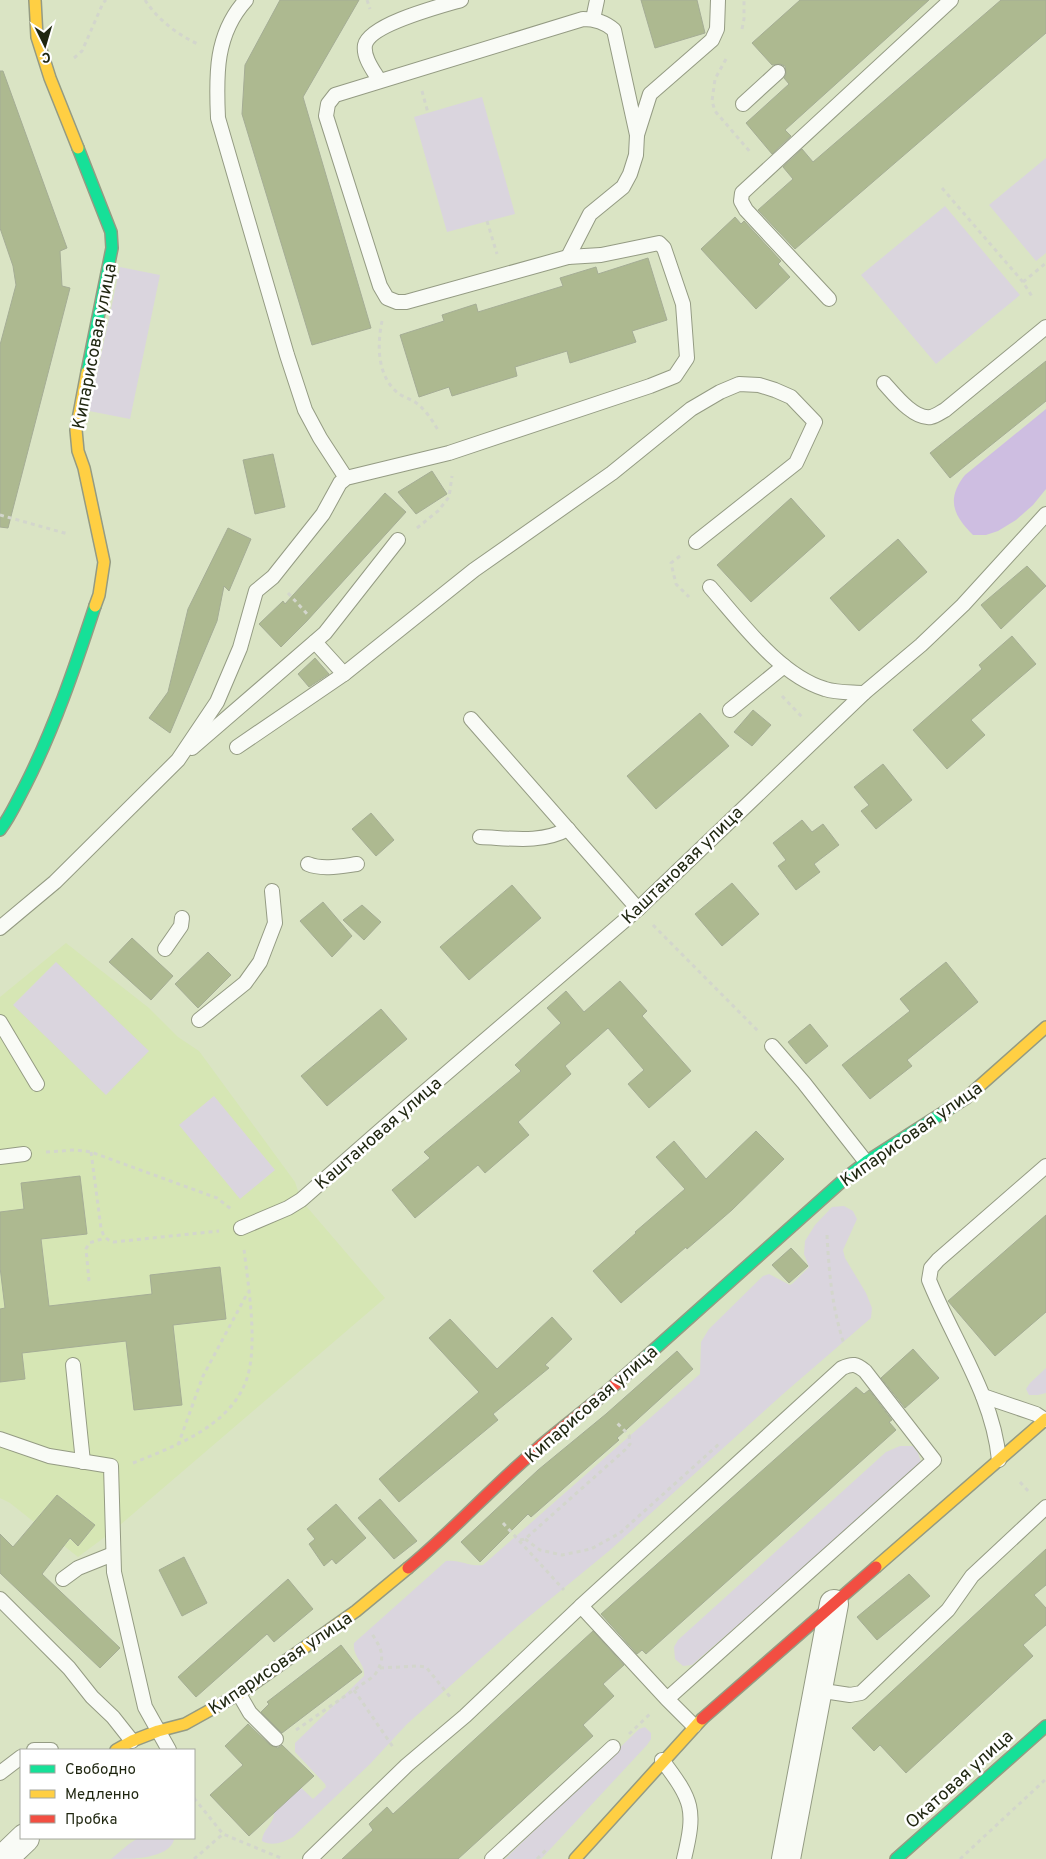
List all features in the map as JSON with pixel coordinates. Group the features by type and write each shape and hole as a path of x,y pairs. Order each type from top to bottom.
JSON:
{"street":[{"name":"Кипарисовая улица","path":"0,830 7,822 37,763 75,667 99,595 104,562 84,468 78,451 76,430 112,248 111,232 50,78 37,37 36,0"},
{"name":"Кипарисовая улица","path":"118,1749 158,1731 185,1724 238,1694 356,1611 430,1550 481,1500 537,1450 596,1402 866,1162 965,1099 1046,1027"},
{"path":"575,1859 694,1726 1046,1419"},
{"path":"786,1859 834,1604"},
{"name":"Окатовая улица","path":"896,1859 1046,1726"},
{"path":"4,1859 24,1839"}],"lane":[{"path":"246,0 235,12 219,52 218,118 287,355 305,410 320,438 346,478"},
{"path":"378,80 366,56 365,46 368,39 377,31 394,22 461,0"},
{"path":"593,19 596,0"},
{"path":"568,257 590,214 623,187 630,174 636,155 637,135 650,94 712,40 717,30 718,0"},
{"path":"829,299 746,210 741,202 742,193 951,0"},
{"path":"178,760 217,702 240,648 256,591 273,577 323,514 340,483 346,478 449,453 650,386 675,376 687,358 683,304 664,248 659,243 600,255 568,257 406,302 397,302 387,298 380,286 326,116 328,104 335,95 378,80 583,19 593,19 607,24 614,30 637,135"},
{"path":"743,104 778,72"},
{"path":"884,383 910,409 924,417 932,417 945,410 1046,327"},
{"path":"237,747 344,674 474,570 612,473 691,409 739,384 759,385 791,398 815,422 796,463 696,542"},
{"name":"Каштановая улица","path":"241,1228 302,1200 407,1107 638,909 864,693 921,645 963,605 1046,514"},
{"path":"0,928 55,882 178,760 320,638 398,540"},
{"path":"710,587 784,666 803,681 827,690 864,693"},
{"path":"320,638 344,674"},
{"path":"730,710 784,666"},
{"path":"471,719 638,909"},
{"path":"480,837 538,839 559,834 568,829"},
{"path":"308,864 313,866 337,866 357,864"},
{"path":"199,1020 245,984 260,962 275,923 272,891"},
{"path":"166,949 181,926 182,918"},
{"path":"0,1022 37,1084"},
{"path":"772,1046 866,1162"},
{"path":"0,1157 24,1154"},
{"path":"999,1460 993,1424 983,1396 929,1280 931,1268 1046,1166"},
{"path":"310,1859 407,1766 465,1716 581,1606 842,1368 851,1363 856,1364 865,1371 934,1460 667,1699"},
{"path":"73,1365 84,1462"},
{"path":"983,1396 1046,1419"},
{"path":"0,1439 49,1456 111,1466 114,1572 145,1707 168,1749"},
{"path":"817,1690 850,1695 861,1693 948,1610 972,1576 1046,1508"},
{"path":"63,1579 78,1568 113,1554"},
{"path":"0,1599 70,1668 92,1698 113,1717 132,1741"},
{"path":"581,1606 694,1726"},
{"path":"238,1694 250,1713 276,1739"},
{"path":"492,1859 613,1747"},
{"path":"0,1773 20,1758"},
{"path":"662,1760 681,1786 689,1802 690,1835 684,1859"}],"path":[{"path":"82,51 106,0"},
{"path":"145,0 168,25 186,39 219,52"},
{"path":"715,111 752,154"},
{"path":"942,188 1023,282 1033,298"},
{"path":"487,221 504,276"},
{"path":"1023,282 1046,263"},
{"path":"387,298 378,349 386,377 393,388 416,403 433,420 449,453 453,470 448,497 438,511 427,521 398,540"},
{"path":"0,515 92,541 102,546"},
{"path":"273,577 320,638"},
{"path":"776,690 820,736"},
{"path":"638,909 772,1046"},
{"path":"24,1154 75,1150 91,1152 217,1198 234,1212 241,1228 251,1324 250,1366 244,1386 233,1403 213,1423 178,1445 126,1465 111,1466"},
{"path":"91,1152 101,1228 105,1238 108,1240 114,1242 241,1228"},
{"path":"822,1200 827,1232 833,1303 840,1332 851,1363"},
{"path":"89,1281 86,1249 89,1243 105,1238"},
{"path":"178,1445 203,1376 248,1291"},
{"path":"520,1540 525,1539 630,1444 629,1435 596,1402"},
{"path":"525,1539 540,1550 562,1555 591,1549 620,1533 719,1444"},
{"path":"999,1460 1046,1508"},
{"path":"481,1500 581,1606"},
{"path":"276,1739 284,1739 374,1676 380,1668 382,1652 356,1611"},
{"path":"380,1668 426,1667 452,1700"},
{"path":"354,1690 398,1754"},
{"path":"613,1747 667,1699"},
{"path":"960,1859 1046,1779"},
{"path":"195,1799 223,1834 283,1859"},
{"path":"194,1859 223,1834"}],"shaded area":[{"path":"482,97 515,214 447,232 414,117"},
{"path":"1046,158 1046,253 1036,261 989,205"},
{"path":"945,206 1020,295 936,364 861,275"},
{"path":"120,267 160,275 130,419 89,411"},
{"path":"1046,409 1046,489 1033,505 1016,520 998,531 986,535 973,535 961,521 954,506 955,492 959,484 965,475"},
{"path":"66,943 149,1008 178,1037 199,1051 295,1182 301,1200 385,1298 113,1531 78,1557 10,1503 0,1498 0,997"},
{"path":"56,962 149,1051 106,1095 13,1005"},
{"path":"214,1096 275,1170 240,1199 179,1125"},
{"path":"844,1206 853,1211 857,1219 843,1250 845,1258 866,1293 872,1308 871,1318 783,1394 609,1551 520,1624 407,1724 370,1764 293,1837 274,1844 262,1841 274,1813 293,1780 313,1799 326,1787 295,1752 295,1743 364,1676 363,1668 355,1652 354,1643 446,1561 483,1565 700,1374 701,1342 709,1329 763,1276 769,1274 790,1285 793,1283 809,1267 804,1254 805,1241 815,1225 832,1207"},
{"path":"1046,1368 1046,1393 1029,1395 1026,1389"},
{"path":"900,1446 913,1446 921,1462 917,1469 692,1665 683,1666 675,1659 674,1647 678,1640 886,1452"},
{"path":"645,1727 651,1733 651,1739 647,1745 541,1859 505,1859 639,1729"},
{"path":"136,1839 174,1840 165,1851 148,1857 111,1859"}],"building":[{"path":"280,0 359,0 303,97 371,328 312,345 242,114 245,65"},
{"path":"641,0 697,0 705,33 655,48"},
{"path":"800,0 929,0 785,130 791,136 772,154 746,123 789,84 784,78 786,74 785,66 780,64 772,65 752,43"},
{"path":"1001,0 1046,0 1046,33 795,249 758,210 793,179 783,167 802,149 813,162"},
{"path":"0,71 3,71 67,248 60,251 62,286 70,288 8,528 0,527 0,345 16,285 13,266 0,228"},
{"path":"735,217 741,224 744,221 781,261 778,264 790,277 756,309 701,249"},
{"path":"648,258 667,320 632,331 636,342 570,363 567,351 515,367 517,376 452,396 449,387 419,397 400,335 444,321 442,315 476,304 478,312 563,286 560,278 596,267 598,274"},
{"path":"1046,361 1046,401 950,478 930,453"},
{"path":"273,454 285,507 255,514 243,460"},
{"path":"432,471 447,494 416,514 398,492"},
{"path":"385,493 406,512 281,647 259,624 283,601 285,604"},
{"path":"791,498 825,536 751,602 717,565"},
{"path":"228,528 251,539 229,591 224,586 217,621 170,733 149,718 168,692 188,609"},
{"path":"898,539 927,572 859,631 830,598"},
{"path":"1027,566 1046,586 1001,629 981,605"},
{"path":"1012,636 1036,664 971,720 985,735 947,769 913,730 982,669 979,665"},
{"path":"315,658 329,674 309,687 298,674"},
{"path":"753,710 771,725 752,746 734,732"},
{"path":"700,713 729,746 656,809 627,776"},
{"path":"883,764 912,800 876,829 861,811 869,805 854,787"},
{"path":"371,813 394,840 376,856 352,829"},
{"path":"802,820 812,832 823,824 839,845 814,864 820,872 796,890 778,866 786,860 773,843"},
{"path":"732,883 759,914 722,946 695,914"},
{"path":"512,885 541,918 469,980 440,947"},
{"path":"323,902 352,936 332,957 300,921"},
{"path":"362,905 381,922 364,940 343,920"},
{"path":"132,938 173,976 151,1000 109,962"},
{"path":"208,952 231,975 198,1008 175,984"},
{"path":"946,962 978,1002 907,1060 912,1066 870,1099 842,1065 910,1011 900,999"},
{"path":"620,981 647,1011 642,1016 691,1071 649,1108 628,1084 644,1070 608,1028 565,1066 571,1074 518,1122 529,1135 485,1173 478,1165 415,1218 392,1190 430,1158 424,1152 521,1071 515,1065 561,1023 547,1008 566,991 584,1012"},
{"path":"381,1009 407,1039 327,1106 301,1076"},
{"path":"810,1024 828,1046 806,1064 788,1042"},
{"path":"756,1131 784,1159 732,1210 621,1303 593,1271 685,1189 656,1157 674,1141 706,1179"},
{"path":"80,1176 87,1234 41,1239 49,1306 152,1294 150,1275 220,1267 226,1319 173,1325 182,1405 134,1410 126,1341 22,1353 25,1379 0,1382 0,1309 5,1308 0,1267 0,1212 24,1209 21,1183"},
{"path":"1046,1215 1046,1312 995,1356 948,1301"},
{"path":"791,1248 808,1266 789,1283 772,1265"},
{"path":"552,1317 572,1339 545,1365 549,1368 493,1414 498,1420 399,1502 379,1479 479,1392 429,1338 450,1319 497,1369"},
{"path":"913,1349 939,1378 905,1408 881,1378"},
{"path":"677,1351 693,1369 617,1438 619,1440 531,1517 528,1514 480,1562 461,1542 538,1470 606,1414"},
{"path":"856,1387 864,1394 869,1390 892,1420 889,1422 896,1430 646,1654 642,1650 637,1654 601,1614"},
{"path":"57,1495 95,1525 78,1546 70,1538 42,1574 120,1648 100,1668 0,1573 0,1534 13,1547"},
{"path":"380,1499 417,1541 394,1559 358,1518"},
{"path":"336,1504 366,1538 336,1564 332,1559 324,1566 309,1544 315,1539 307,1529"},
{"path":"1046,1549 1046,1585 1034,1595 1046,1608 1046,1625 1023,1645 1033,1656 906,1773 880,1745 874,1751 852,1728"},
{"path":"184,1557 207,1603 182,1616 159,1570"},
{"path":"909,1574 930,1596 877,1640 857,1617"},
{"path":"288,1579 313,1609 274,1642 267,1634 196,1697 178,1677"},
{"path":"593,1631 624,1665 603,1684 614,1696 583,1725 593,1736 458,1859 342,1859 373,1830 369,1824 387,1807 393,1814"},
{"path":"341,1645 362,1672 282,1733 261,1712 269,1704 267,1702"},
{"path":"248,1724 270,1745 278,1748 282,1745 314,1776 249,1836 210,1795 243,1765 225,1746"}],"traffic: fast":[{"path":"78,148 111,232 112,248 87,372"},
{"path":"0,830 36,764 55,720 95,606"},
{"path":"620,1380 849,1175 866,1162 966,1098"},
{"path":"896,1859 1046,1726"}],"traffic: slow":[{"path":"35,0 37,37 50,78 78,148"},
{"path":"87,372 76,430 78,451 84,468 104,562 99,595 95,606"},
{"path":"966,1098 1046,1027"},
{"path":"876,1567 1046,1419"},
{"path":"118,1749 158,1731 185,1724 239,1694 356,1611 408,1568"},
{"path":"575,1859 702,1719"}],"traffic: jam":[{"path":"408,1568 548,1439 620,1380"},
{"path":"702,1719 876,1567"}]}
